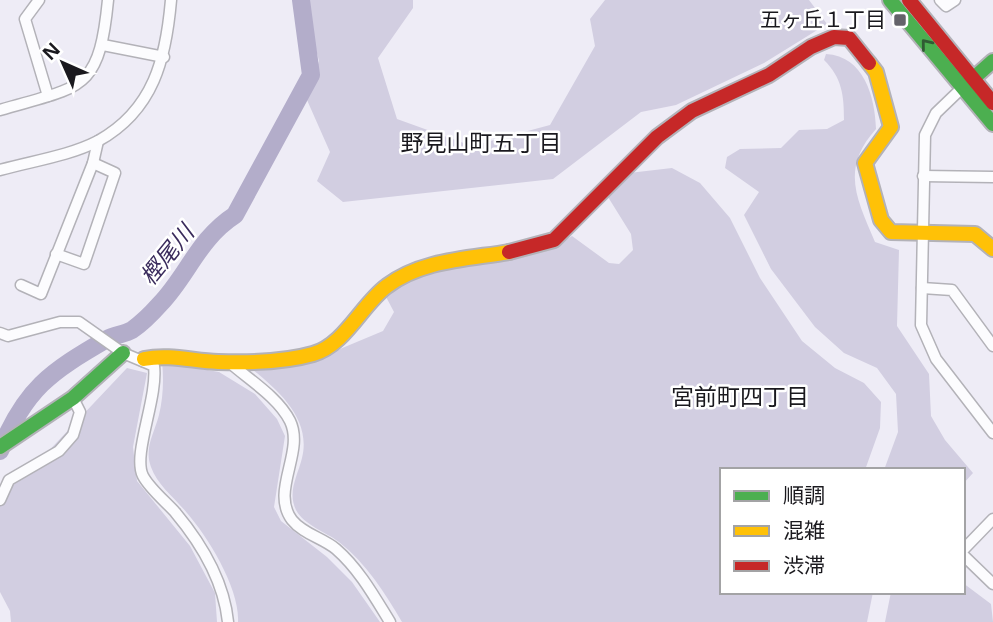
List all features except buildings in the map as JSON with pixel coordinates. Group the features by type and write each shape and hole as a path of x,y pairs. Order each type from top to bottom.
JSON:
{"street":[{"path":"39,0 25,19 48,96"},
{"path":"0,110 72,88 83,80 92,70 103,45 108,0"},
{"path":"0,168 98,141 141,103 154,84 164,57 171,0"},
{"path":"890,0 968,83 993,103"},
{"path":"909,0 968,83 993,124"},
{"path":"940,0 946,6 955,0"},
{"path":"144,359 160,356 229,362 313,354 327,348 386,286 420,267 515,251 554,240 657,137 692,111 769,75 811,47 834,37 849,38 876,72 891,127 865,163 881,220 891,232 922,236 975,234 987,241 993,249"},
{"path":"103,45 164,57"},
{"path":"993,61 936,113 926,135 921,325 936,359 993,433"},
{"path":"21,285 41,294 93,163 98,141"},
{"path":"56,254 84,264 115,173 93,163"},
{"path":"923,176 993,177"},
{"path":"922,288 952,290 993,346"},
{"path":"0,333 8,336 61,322 96,320"},
{"path":"79,322 123,354 144,359 154,366 156,382 140,465 144,476 187,527 206,557 223,592 228,622"},
{"path":"0,447 19,437 74,398 123,354"},
{"path":"229,362 283,410 290,423 294,449 285,501 292,520 335,548 350,563 390,622"},
{"path":"0,500 9,480 59,451 73,435 80,412 74,398"},
{"path":"965,550 993,519"},
{"path":"965,554 993,584"}],"shaded area":[{"path":"308,0 413,0 413,8 378,58 397,119 472,146 550,125 595,46 590,19 605,0 809,0 827,24 764,63 676,105 641,112 553,179 343,202 317,181 330,152 307,100 319,61 307,14"},
{"path":"826,54 839,56 850,62 865,80 870,92 876,129 858,157 855,184 858,198 875,242 899,250 897,326 929,374 931,416 945,440 973,473 965,482 965,468 885,468 898,432 896,394 877,368 844,353 815,327 771,269 744,215 759,192 725,168 727,157 740,149 781,148 799,130 827,129 844,120 841,87 835,73 824,60"},
{"path":"672,168 700,183 730,218 760,278 802,341 835,368 864,383 881,402 880,428 866,468 720,468 720,594 873,594 867,622 402,622 382,589 358,559 339,542 304,520 296,510 293,490 302,458 302,430 297,417 280,394 248,366 316,359 383,331 394,312 384,293 423,271 557,245 572,236 609,263 619,264 633,250 631,234 608,197 629,173"},
{"path":"162,362 219,372 255,394 277,419 285,436 274,507 281,521 327,557 352,582 380,622 238,622 234,594 213,549 195,523 157,480 151,467 149,447 161,402"},
{"path":"127,368 147,373 133,447 137,481 190,546 215,593 217,622 11,622 10,611 0,592 0,495 20,472 42,458"},
{"path":"965,584 991,604 993,622 885,622 891,594 965,594"}],"waterway":[{"name":"樫尾川","path":"0,451 19,412 42,384 87,351 107,339 132,330 143,321 170,293 202,246 235,215 311,75 301,0"}],"traffic: fast":[{"path":"890,0 993,124"},
{"path":"966,85 993,61"},
{"path":"0,447 73,398 123,353"}],"traffic: slow":[{"path":"869,63 876,72 891,127 865,163 881,220 891,232 975,234 993,249"},
{"path":"144,359 163,357 254,362 313,354 335,342 378,294 400,277 445,262 509,252"}],"traffic: jam":[{"path":"909,0 993,103"},
{"path":"509,252 554,240 657,137 692,111 769,75 811,47 834,37 849,38 869,63"}],"place":[{"name":"五ヶ丘１丁目","path":"900,20"}],"district":[{"name":"野見山町五丁目","path":"481,143"},
{"name":"宮前町四丁目","path":"740,397"}]}
